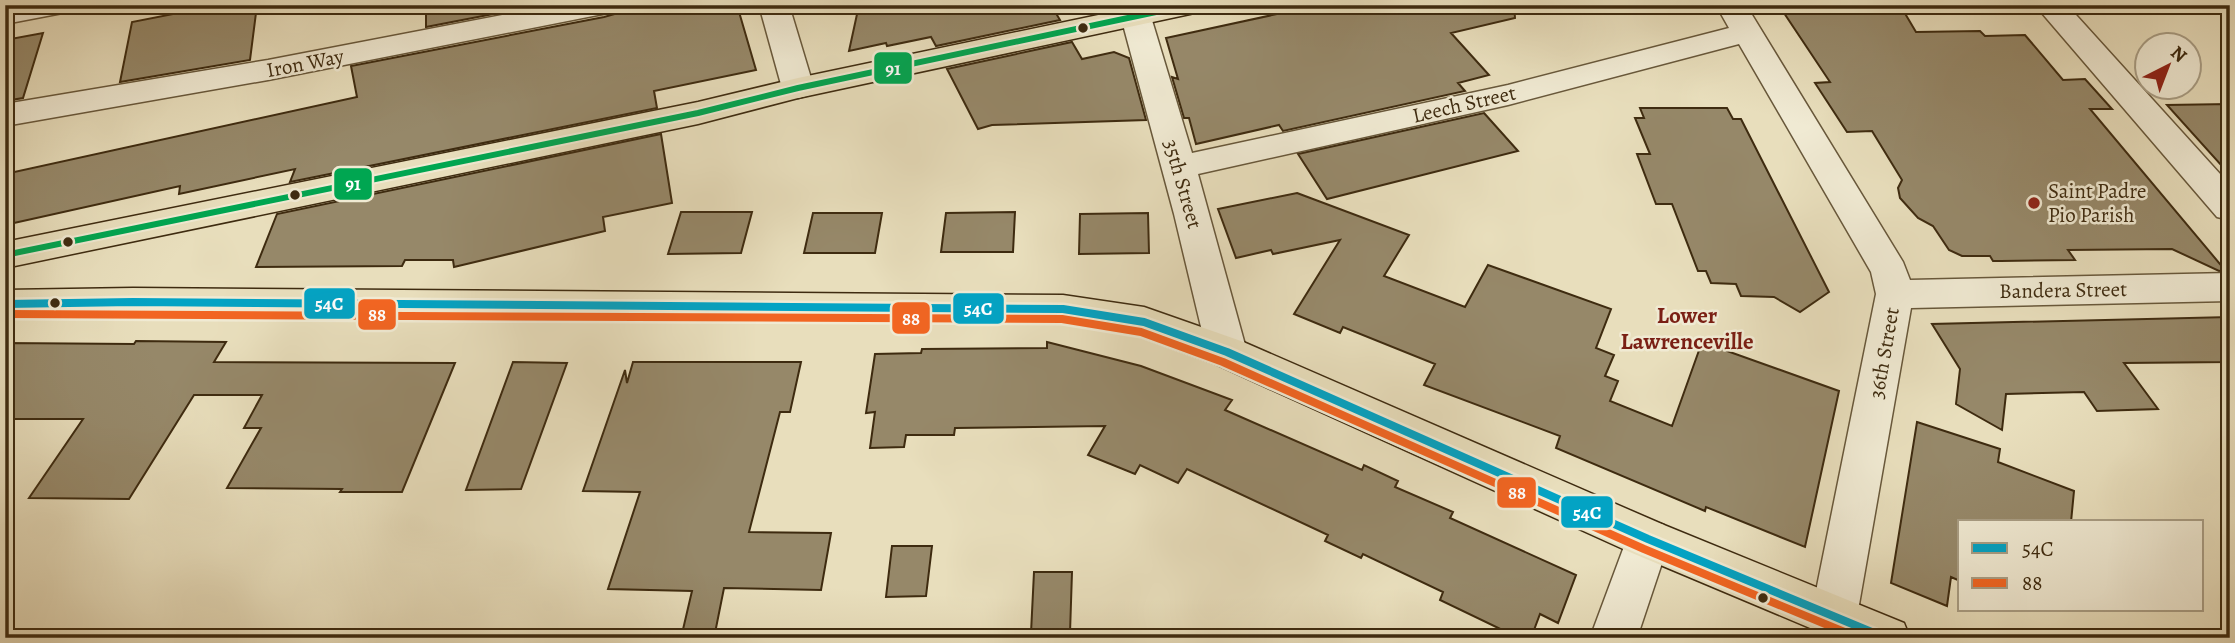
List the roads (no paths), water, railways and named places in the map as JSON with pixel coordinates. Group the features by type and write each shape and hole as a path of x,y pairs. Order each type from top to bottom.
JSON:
{"main road":[{"path":"5,255 698,113 798,88 1191,5"},
{"path":"5,304 133,302 1063,309 1144,322 1227,352 1648,539 1887,638"}],"street":[{"path":"5,15 62,5"},
{"name":"Iron Way","path":"5,115 268,70 603,5"},
{"path":"774,5 798,88"},
{"path":"2050,5 2230,208"},
{"name":"35th Street","path":"1136,17 1179,167 1227,352"},
{"name":"Leech Street","path":"1179,167 1508,95 1739,19"},
{"name":"36th Street","path":"1739,19 1890,272 1895,294 1834,616"},
{"name":"Bandera Street","path":"1895,294 2230,287"},
{"path":"1613,638 1648,539"}],"place":[{"name":"Saint Padre Pio Parish","path":"2034,203"}],"district":[{"name":"Lower Lawrenceville","path":"1687,328"}]}
